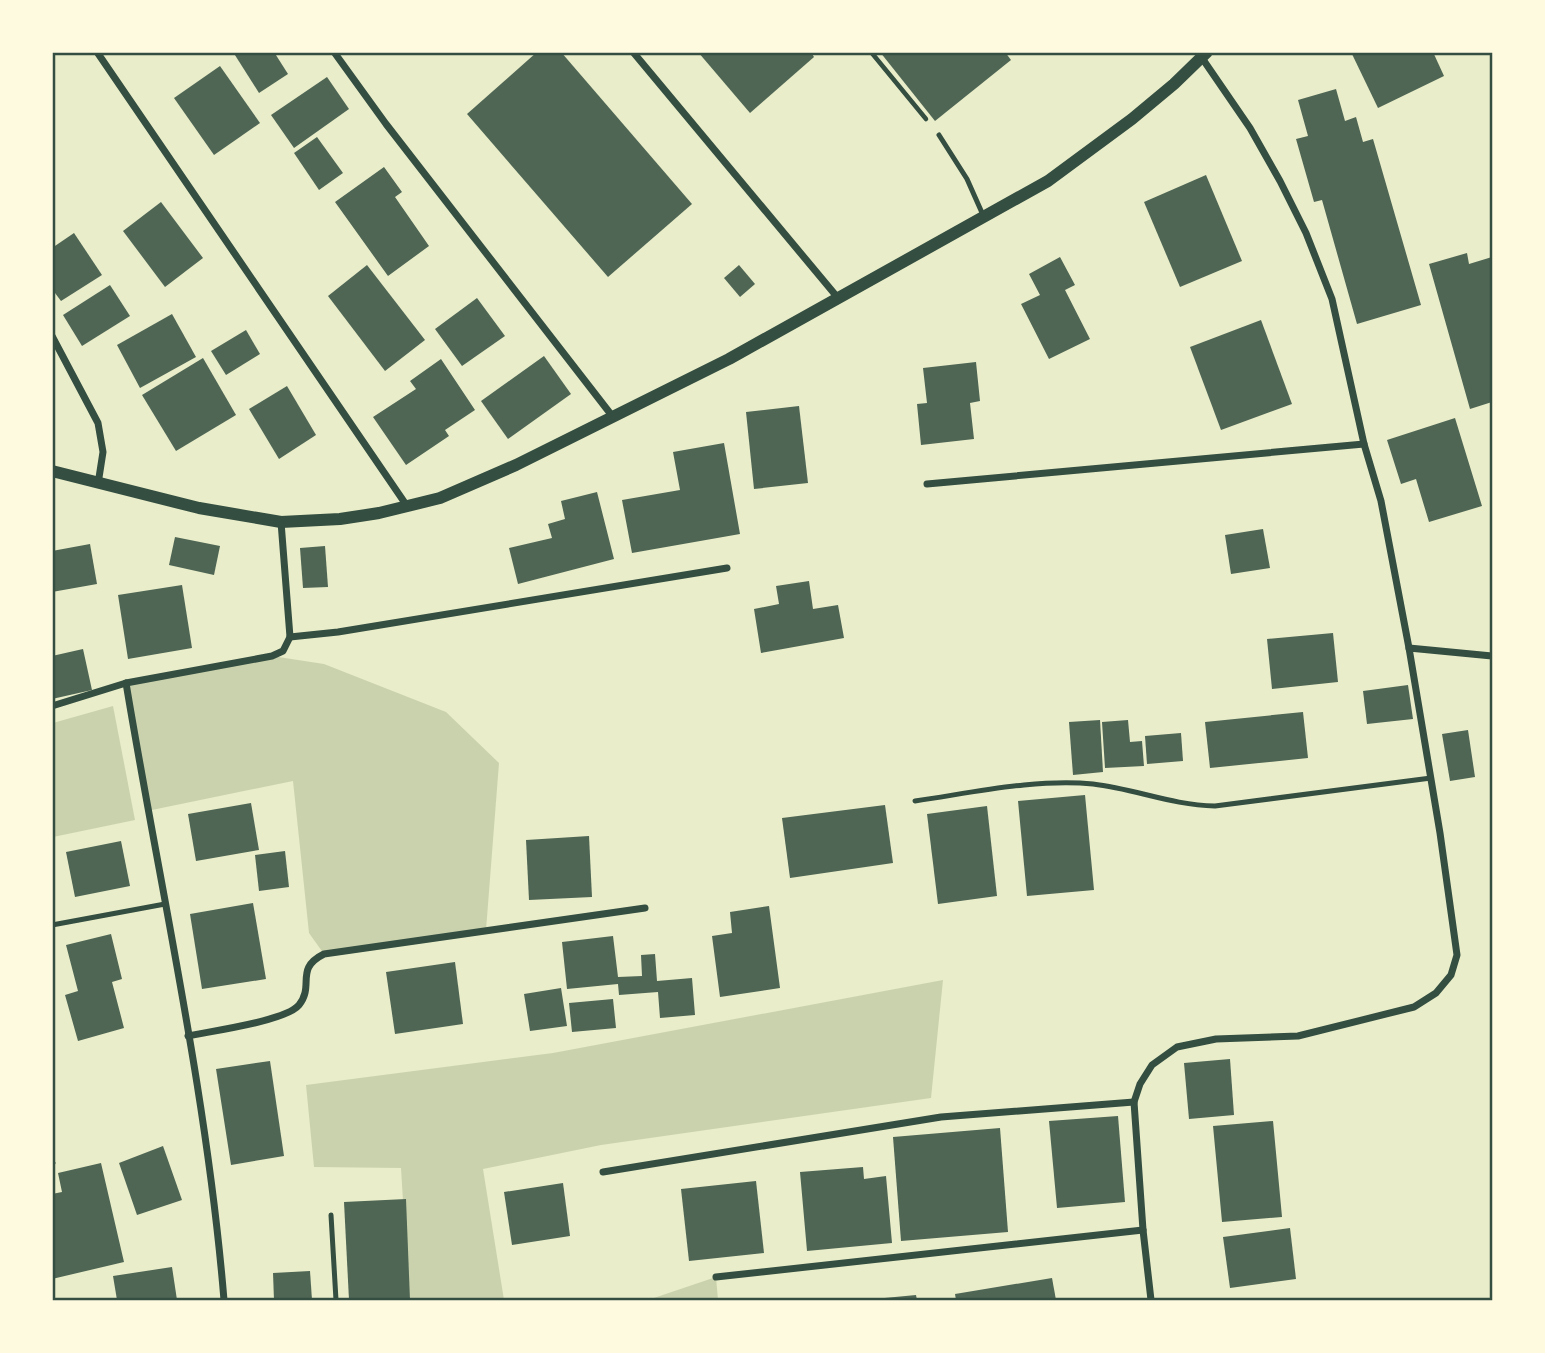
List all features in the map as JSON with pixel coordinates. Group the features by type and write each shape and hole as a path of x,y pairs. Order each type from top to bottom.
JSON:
{"street":[{"path":"97,52 407,506"},
{"path":"334,52 386,124 613,417"},
{"path":"633,52 838,298"},
{"path":"52,471 199,508 281,522 340,519 439,498 473,485 729,359 985,218 1048,181 1091,151 1174,84 1202,54 1250,128 1306,233 1332,299 1364,444 1381,501 1431,778 1457,955 1451,975 1436,993 1414,1007 1298,1036 1216,1039 1177,1047 1153,1065 1140,1084 1134,1102 1151,1300"},
{"path":"52,336 98,423 103,452 98,484"},
{"path":"927,484 1364,444"},
{"path":"52,706 126,683 272,656 283,651 290,637 281,522"},
{"path":"290,637 338,632 727,568"},
{"path":"1409,648 1493,656"},
{"path":"126,683 188,1036 219,1234 224,1300"},
{"path":"188,1036 277,1017 297,1008 305,992 305,972 311,960 324,954 645,908"},
{"path":"603,1171 942,1117 1134,1102"},
{"path":"716,1277 1143,1230"}],"lane":[{"path":"939,135 967,179 985,218"},
{"path":"915,801 1059,782 1120,788 1179,804 1215,806 1431,778"},
{"path":"52,925 165,904"},
{"path":"331,1215 336,1300"}],"path":[{"path":"871,52 939,135"}],"green space":[{"path":"272,656 324,664 446,712 499,763 486,930 324,954 309,933 293,781 147,811 126,683"},
{"path":"113,706 135,820 53,837 53,723"},
{"path":"943,980 931,1098 601,1145 483,1169 504,1300 409,1300 401,1168 314,1167 306,1085 553,1053"},
{"path":"716,1277 718,1300 648,1300"}],"building":[{"path":"233,52 274,52 288,74 259,93"},
{"path":"537,52 561,52 692,204 608,277 467,114"},
{"path":"698,52 811,52 814,57 750,113"},
{"path":"880,52 1005,52 1011,60 935,121"},
{"path":"1351,52 1433,52 1444,76 1378,108"},
{"path":"220,66 260,123 214,155 174,98"},
{"path":"327,77 349,109 294,148 271,115"},
{"path":"1336,89 1345,121 1356,117 1363,142 1373,139 1421,305 1357,324 1322,200 1314,202 1296,139 1308,136 1298,100"},
{"path":"317,137 343,173 319,190 294,153"},
{"path":"384,167 402,192 395,197 429,246 388,276 335,202"},
{"path":"1206,175 1242,261 1180,287 1144,202"},
{"path":"161,202 203,258 165,287 123,231"},
{"path":"74,233 102,275 61,301 52,289 52,248"},
{"path":"1467,253 1469,264 1492,257 1492,402 1470,409 1429,264"},
{"path":"1060,257 1075,285 1065,290 1090,339 1049,359 1021,304 1040,295 1029,274"},
{"path":"367,265 425,340 385,371 328,296"},
{"path":"739,265 755,284 740,297 724,278"},
{"path":"110,285 130,316 82,346 63,315"},
{"path":"477,298 505,336 462,366 435,329"},
{"path":"172,314 196,357 140,388 117,345"},
{"path":"1261,320 1292,404 1221,430 1190,347"},
{"path":"246,330 260,354 226,375 211,351"},
{"path":"544,356 571,394 508,439 481,401"},
{"path":"203,358 236,415 176,451 142,395"},
{"path":"441,359 475,410 445,430 449,436 406,465 373,417 416,389 410,381"},
{"path":"976,362 980,401 970,403 974,439 921,445 917,404 927,403 923,368"},
{"path":"287,386 316,435 279,459 249,409"},
{"path":"799,406 808,483 754,489 746,412"},
{"path":"1455,418 1482,506 1429,522 1416,479 1401,484 1387,440"},
{"path":"724,443 740,534 632,553 622,500 680,490 673,452"},
{"path":"597,492 614,559 518,584 509,548 552,538 548,524 565,519 561,501"},
{"path":"1263,529 1270,568 1231,574 1225,535"},
{"path":"175,537 220,546 214,575 169,565"},
{"path":"90,544 97,584 52,592 52,551"},
{"path":"325,546 328,587 303,588 300,548"},
{"path":"809,581 813,609 838,605 844,638 761,653 754,609 779,604 776,586"},
{"path":"182,585 192,648 128,659 118,595"},
{"path":"1333,633 1338,682 1272,689 1267,639"},
{"path":"83,649 92,690 52,699 52,656"},
{"path":"1408,685 1413,719 1367,724 1363,691"},
{"path":"1303,712 1308,758 1210,768 1205,722"},
{"path":"1100,720 1103,772 1073,775 1069,722"},
{"path":"1128,720 1130,742 1142,741 1144,766 1105,768 1102,722"},
{"path":"1468,730 1475,777 1450,781 1442,734"},
{"path":"1181,733 1183,761 1147,764 1145,736"},
{"path":"1085,795 1094,890 1027,896 1018,801"},
{"path":"251,803 259,850 196,861 188,814"},
{"path":"885,805 893,863 790,878 782,818"},
{"path":"987,806 997,896 938,904 927,814"},
{"path":"589,836 592,897 529,900 526,840"},
{"path":"121,841 130,886 75,897 66,852"},
{"path":"285,851 289,887 259,891 255,855"},
{"path":"253,903 266,979 202,989 190,914"},
{"path":"769,906 780,988 720,997 712,936 732,933 730,912"},
{"path":"111,934 122,979 112,982 124,1028 78,1041 65,995 78,991 66,945"},
{"path":"613,936 618,977 642,976 641,955 655,954 657,981 692,978 695,1015 660,1018 658,992 619,995 618,984 567,989 562,942"},
{"path":"455,962 463,1024 395,1034 386,972"},
{"path":"561,988 567,1026 530,1031 524,994"},
{"path":"613,999 616,1028 572,1032 569,1003"},
{"path":"1230,1059 1234,1115 1189,1119 1184,1063"},
{"path":"270,1061 284,1156 231,1165 216,1069"},
{"path":"1118,1116 1125,1202 1057,1208 1049,1121"},
{"path":"1273,1121 1282,1217 1222,1222 1213,1126"},
{"path":"1000,1128 1008,1232 901,1241 893,1137"},
{"path":"163,1146 182,1200 137,1215 119,1163"},
{"path":"101,1163 124,1262 52,1279 52,1194 62,1192 58,1173"},
{"path":"863,1167 864,1179 886,1176 892,1243 807,1251 800,1172"},
{"path":"756,1181 764,1253 689,1261 681,1189"},
{"path":"563,1183 570,1236 512,1245 504,1192"},
{"path":"406,1199 410,1300 349,1300 344,1202"},
{"path":"1290,1228 1296,1279 1230,1288 1223,1237"},
{"path":"172,1267 177,1300 117,1300 113,1276"},
{"path":"310,1271 312,1300 274,1300 273,1273"},
{"path":"1052,1278 1056,1300 956,1300 955,1294"},
{"path":"916,1295 917,1300 874,1300 874,1299"}]}
